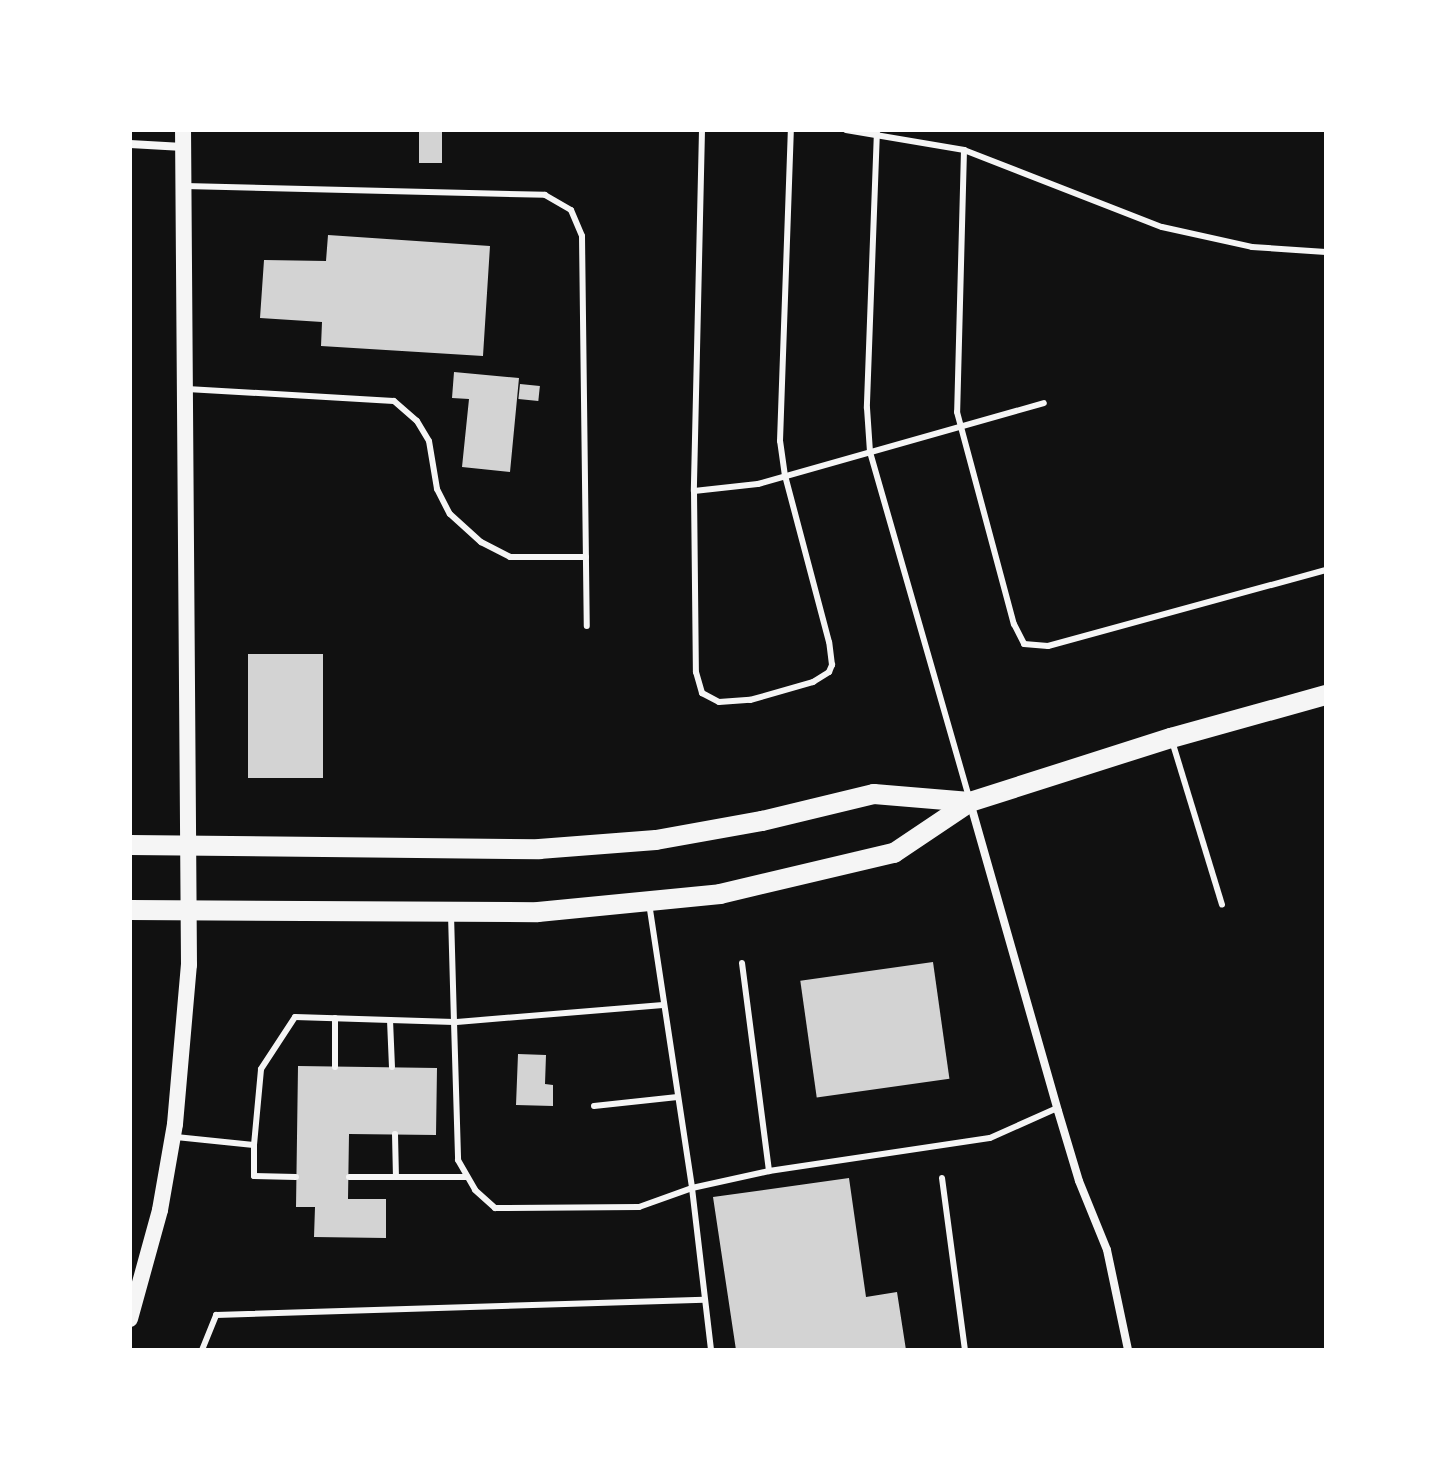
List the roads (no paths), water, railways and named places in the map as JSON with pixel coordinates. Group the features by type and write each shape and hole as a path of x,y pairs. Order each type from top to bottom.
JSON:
{"main road":[{"path":"130,1319 160,1210 173,1137 189,965 183,130"},
{"path":"130,910 538,912 649,903 777,883 894,853 970,802 1171,738 1326,695"},
{"path":"130,845 539,849 656,840 762,821 874,794 970,802"}],"street":[{"path":"130,144 183,147"},
{"path":"970,802 1079,1181 1107,1250 1128,1350"}],"lane":[{"path":"702,130 694,491 699,684 709,700 750,700 813,682 829,672 832,665 829,642 785,476 780,441 791,130"},
{"path":"846,130 877,132 964,150 1162,227 1252,247 1326,252"},
{"path":"877,132 867,408 870,452 970,802"},
{"path":"964,150 957,397 960,428 1014,624 1024,644 1048,646 1326,570"},
{"path":"183,186 545,195 571,210 582,236 587,626"},
{"path":"183,389 394,401 417,421 429,441 437,489 450,514 481,542 510,557 586,557"},
{"path":"694,491 741,487 785,476 1044,403"},
{"path":"1171,738 1222,905"},
{"path":"649,903 692,1188 711,1350"},
{"path":"451,913 458,1160 475,1190 495,1208 639,1207 692,1188 769,1171 990,1138 1057,1108"},
{"path":"742,963 769,1171"},
{"path":"296,1177 254,1176 261,1069 295,1017 454,1022 663,1005"},
{"path":"335,1018 335,1067"},
{"path":"390,1020 392,1067"},
{"path":"594,1106 678,1097"},
{"path":"395,1134 396,1177"},
{"path":"173,1137 254,1145"},
{"path":"349,1177 467,1177"},
{"path":"942,1178 965,1350"},
{"path":"202,1350 216,1315 704,1300"}]}
